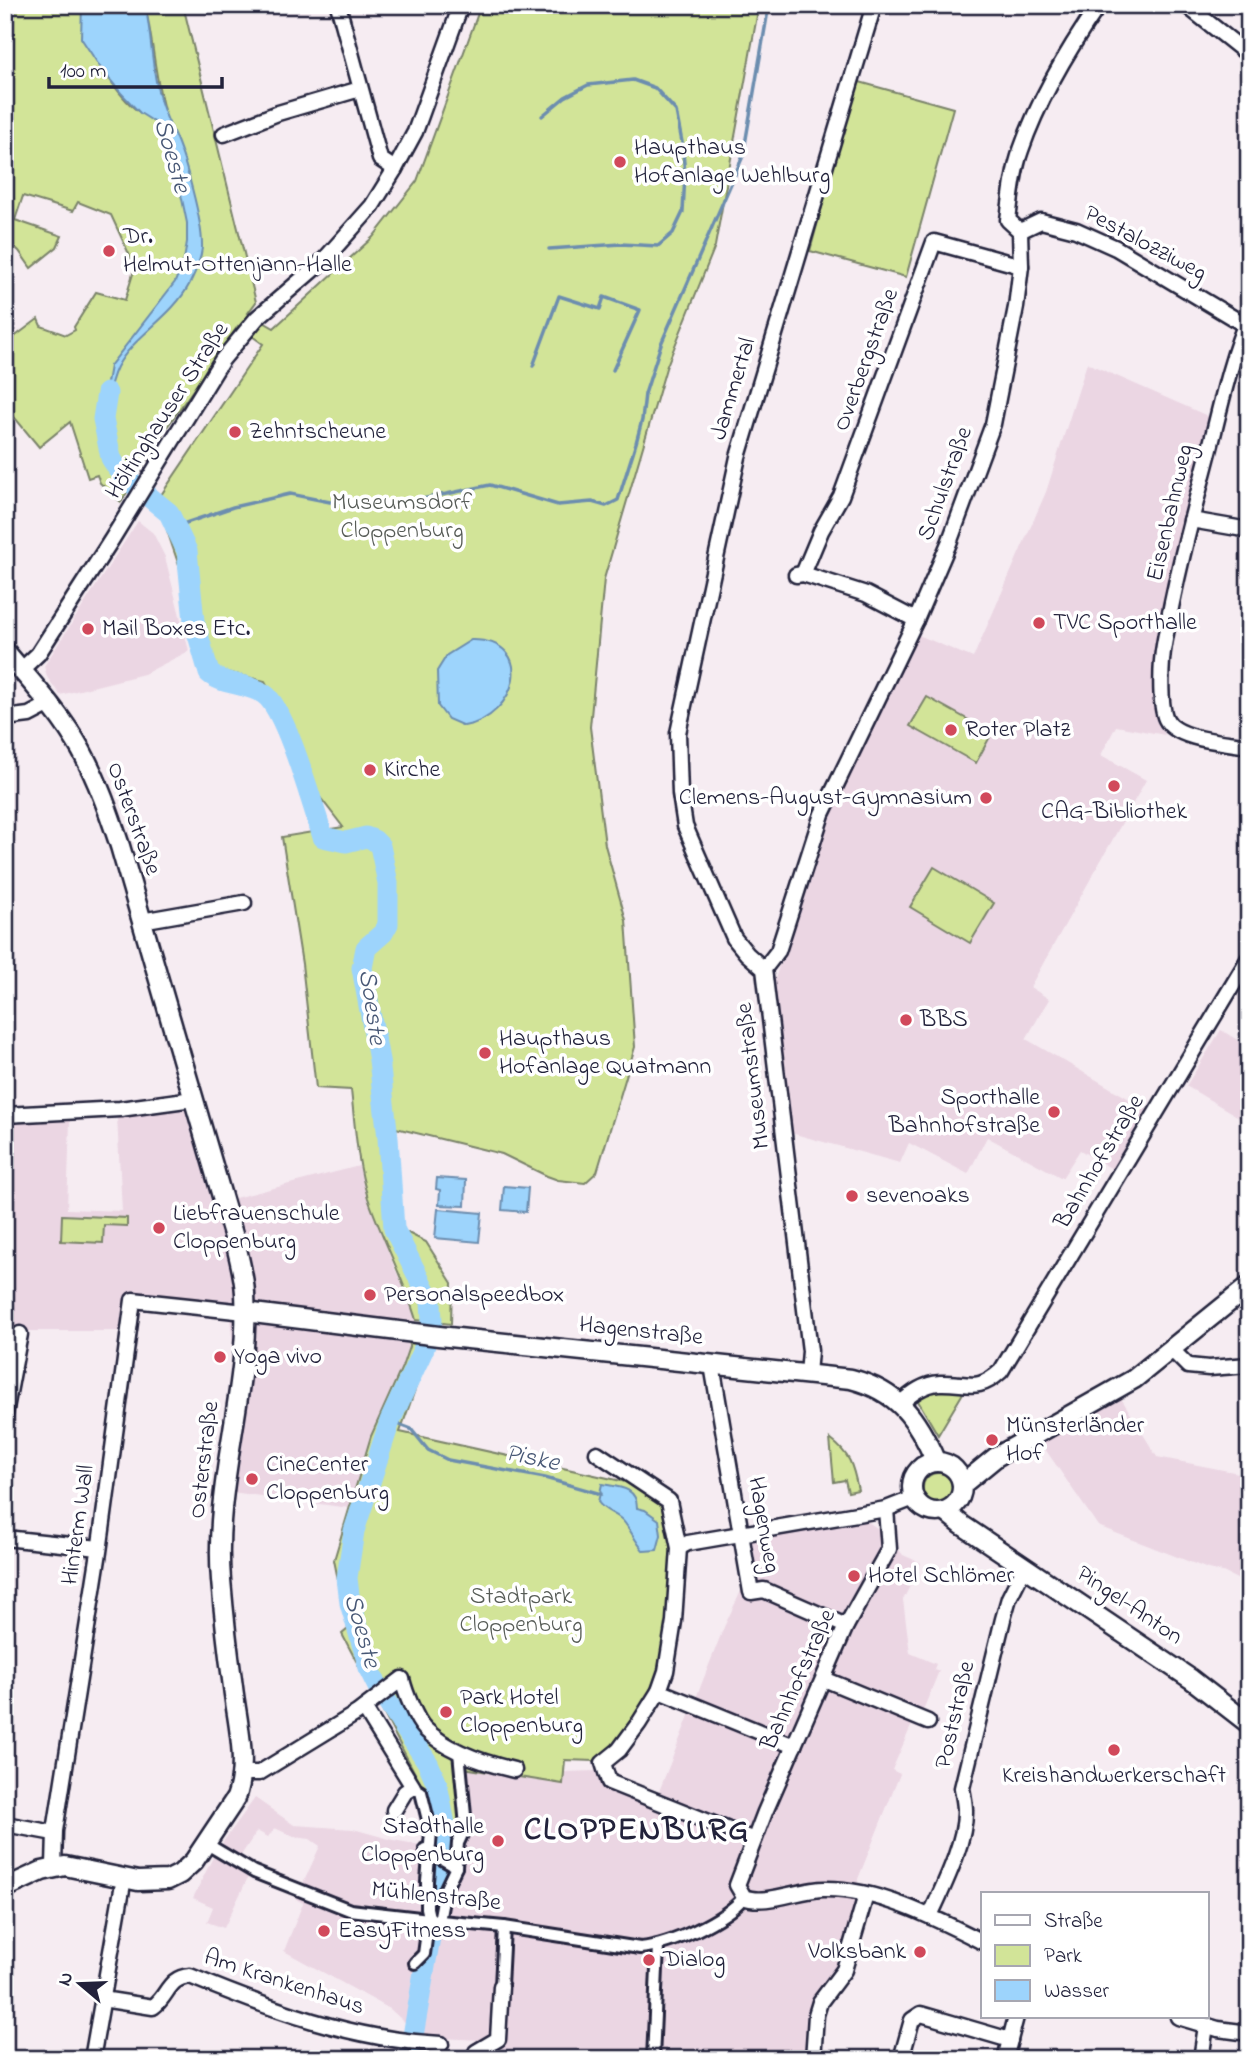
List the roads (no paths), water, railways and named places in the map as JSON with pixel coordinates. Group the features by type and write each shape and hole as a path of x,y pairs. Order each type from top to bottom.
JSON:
{"street":[{"path":"338,5 380,159 395,169"},
{"name":"Höltinghauser Straße","path":"22,670 38,654 143,491 222,360 257,318 324,260 372,206 415,132 461,5"},
{"name":"Jammertal","path":"680,794 678,733 738,457 874,5"},
{"name":"Schulstraße","path":"764,969 778,951 822,814 916,620 949,543 993,424 1016,307 1021,266 1020,230 1008,220 1020,151 1056,77 1098,5"},
{"path":"1186,5 1249,55"},
{"path":"224,134 278,113 360,89"},
{"name":"Pestalozziweg","path":"1020,230 1041,221 1091,236 1247,321"},
{"name":"Overbergstraße","path":"916,620 866,594 800,574 841,496 934,242 1021,266"},
{"name":"Eisenbahnweg","path":"1247,321 1191,520 1163,647 1163,695 1166,718 1174,730 1249,746"},
{"path":"1191,520 1249,530"},
{"name":"Osterstraße","path":"5,651 50,704 81,749 100,788 120,846 235,1241 244,1285 241,1372 223,1500 220,1554 241,1773 236,1798 207,1844 180,1874 169,1880 124,1878"},
{"path":"5,718 29,715 50,704"},
{"name":"Museumstraße","path":"680,794 685,826 734,938 764,969 810,1351 808,1374"},
{"path":"141,921 244,904"},
{"name":"Bahnhofstraße","path":"906,1410 926,1385 984,1384 1002,1371 1249,958"},
{"path":"5,1115 120,1109 193,1099"},
{"path":"959,1476 1134,1379 1249,1286"},
{"name":"Hinterm Wall","path":"54,1867 54,1833 99,1548 133,1300 245,1312"},
{"name":"Hagenstraße","path":"245,1312 864,1382 885,1391 906,1410 928,1444 929,1464"},
{"path":"5,1414 20,1334"},
{"path":"1172,1350 1188,1366 1209,1368 1249,1365"},
{"name":"Hagenweg","path":"712,1365 751,1592 764,1590 846,1626"},
{"path":"597,1453 670,1501 679,1548 670,1651 659,1691 631,1735 619,1750 603,1763 608,1782 754,1840"},
{"path":"929,1464 947,1464 959,1476 962,1493 951,1508 929,1512 914,1498 912,1484 915,1476 929,1464"},
{"path":"679,1548 688,1543 886,1508 914,1498"},
{"name":"Bahnhofstraße","path":"744,1897 737,1885 754,1840 846,1626 889,1549 886,1508"},
{"name":"Pingel-Anton","path":"951,1508 978,1534 1191,1679 1249,1724"},
{"path":"5,1538 99,1548"},
{"name":"Poststraße","path":"930,1916 965,1823 966,1808 962,1788 1003,1619 1009,1598 1025,1566"},
{"path":"241,1773 259,1773 368,1706 402,1679 405,1691 424,1728 459,1752 514,1770"},
{"path":"824,1679 928,1722"},
{"path":"659,1691 794,1746"},
{"path":"368,1706 413,1787 421,1792 430,1832 431,1852 427,1881 434,1920 424,1954 415,1964"},
{"path":"434,1920 443,1911 445,1890 458,1843 466,1826 459,1752"},
{"path":"394,1810 405,1792 413,1787"},
{"path":"5,1824 54,1833"},
{"name":"Mühlenstraße","path":"207,1844 254,1872 350,1910 504,1927 640,1948 658,1946 718,1920 744,1897"},
{"path":"431,1852 454,1865"},
{"path":"5,1888 54,1867 78,1867 124,1878 92,2059"},
{"path":"744,1897 757,1901 824,1889 866,1895 930,1916 981,1941"},
{"path":"813,2059 816,2015 821,2002 844,1970 866,1895"},
{"path":"476,2052 498,2039 504,1927"},
{"path":"653,2059 658,1946"},
{"name":"Am Krankenhaus","path":"102,1999 153,2007 173,1981 179,1977 190,1976 257,2003 335,2028 441,2044"},
{"path":"901,2059 912,2020 921,2014 1010,2040"},
{"path":"1005,2059 1016,2018"},
{"path":"1181,2018 1206,2026 1249,2033"},
{"path":"1201,2059 1206,2026"}],"water":[{"path":"82,5 145,5 160,100 188,174 202,237 199,261 190,283 163,317 133,345 117,367 103,419 110,366 175,282 184,260 187,223 165,134 159,125 140,113 121,93 81,38"},
{"path":"471,640 492,643 506,652 512,664 513,679 508,695 497,709 483,720 464,726 448,719 438,706 437,671 447,655"},
{"path":"437,1178 466,1180 465,1206 439,1205 440,1190 436,1189"},
{"path":"504,1186 528,1188 526,1212 502,1210"},
{"path":"438,1209 482,1213 479,1242 435,1238"},
{"path":"602,1484 626,1489 634,1496 637,1508 659,1520 661,1535 657,1550 644,1551 624,1521 598,1502"}],"waterway":[{"path":"177,526 233,507 290,494 330,502 370,500 393,505 490,485 558,505 592,502 606,506 618,500 636,443 645,394 661,344 743,156 769,5"},
{"path":"542,116 565,97 588,85 633,80 655,88 676,111 685,174 683,212 673,233 658,246 621,244 549,249"},
{"path":"533,366 559,296 600,309 604,297 640,310 613,370"},
{"name":"Soeste","path":"107,393 103,419 111,458 121,474 169,513 187,551 194,621 209,673 222,680 257,690 272,703 290,738 323,837 346,842 366,837 374,840 380,846 388,883 388,924 383,933 366,948 362,968 379,1060 394,1229 431,1302 432,1321 424,1348 390,1421 354,1531 347,1578 350,1603 370,1671 380,1691 428,1763 437,1784 445,1824 442,1868 409,2059"},
{"name":"Piske","path":"390,1421 411,1429 428,1450 448,1460 545,1478 601,1494"}],"place":[{"name":"Haupthaus Hofanlage Wehlburg","path":"620,162"},
{"name":"Dr. Helmut-Ottenjann-Halle","path":"109,251"},
{"name":"Zehntscheune","path":"235,432"},
{"name":"TVC Sporthalle","path":"1039,623"},
{"name":"Mail Boxes Etc.","path":"88,629"},
{"name":"Roter Platz","path":"951,730"},
{"name":"Kirche","path":"370,770"},
{"name":"CAG-Bibliothek","path":"1114,786"},
{"name":"Clemens-August-Gymnasium","path":"986,798"},
{"name":"BBS","path":"906,1020"},
{"name":"Haupthaus Hofanlage Quatmann","path":"485,1053"},
{"name":"Sporthalle Bahnhofstraße","path":"1054,1112"},
{"name":"sevenoaks","path":"852,1196"},
{"name":"Liebfrauenschule Cloppenburg","path":"159,1228"},
{"name":"Personalspeedbox","path":"370,1295"},
{"name":"Yoga vivo","path":"220,1357"},
{"name":"Münsterländer Hof","path":"992,1440"},
{"name":"CineCenter Cloppenburg","path":"252,1479"},
{"name":"Hotel Schlömer","path":"854,1576"},
{"name":"Park Hotel Cloppenburg","path":"446,1712"},
{"name":"Kreishandwerkerschaft","path":"1114,1750"},
{"name":"Stadthalle Cloppenburg","path":"498,1841"},
{"name":"EasyFitness","path":"324,1931"},
{"name":"Volksbank","path":"920,1952"},
{"name":"Dialog","path":"649,1960"}],"district":[{"name":"CLOPPENBURG","path":"637,1831"}],"park label":[{"name":"Museumsdorf Cloppenburg","path":"402,517"},
{"name":"Stadtpark Cloppenburg","path":"521,1611"}]}
